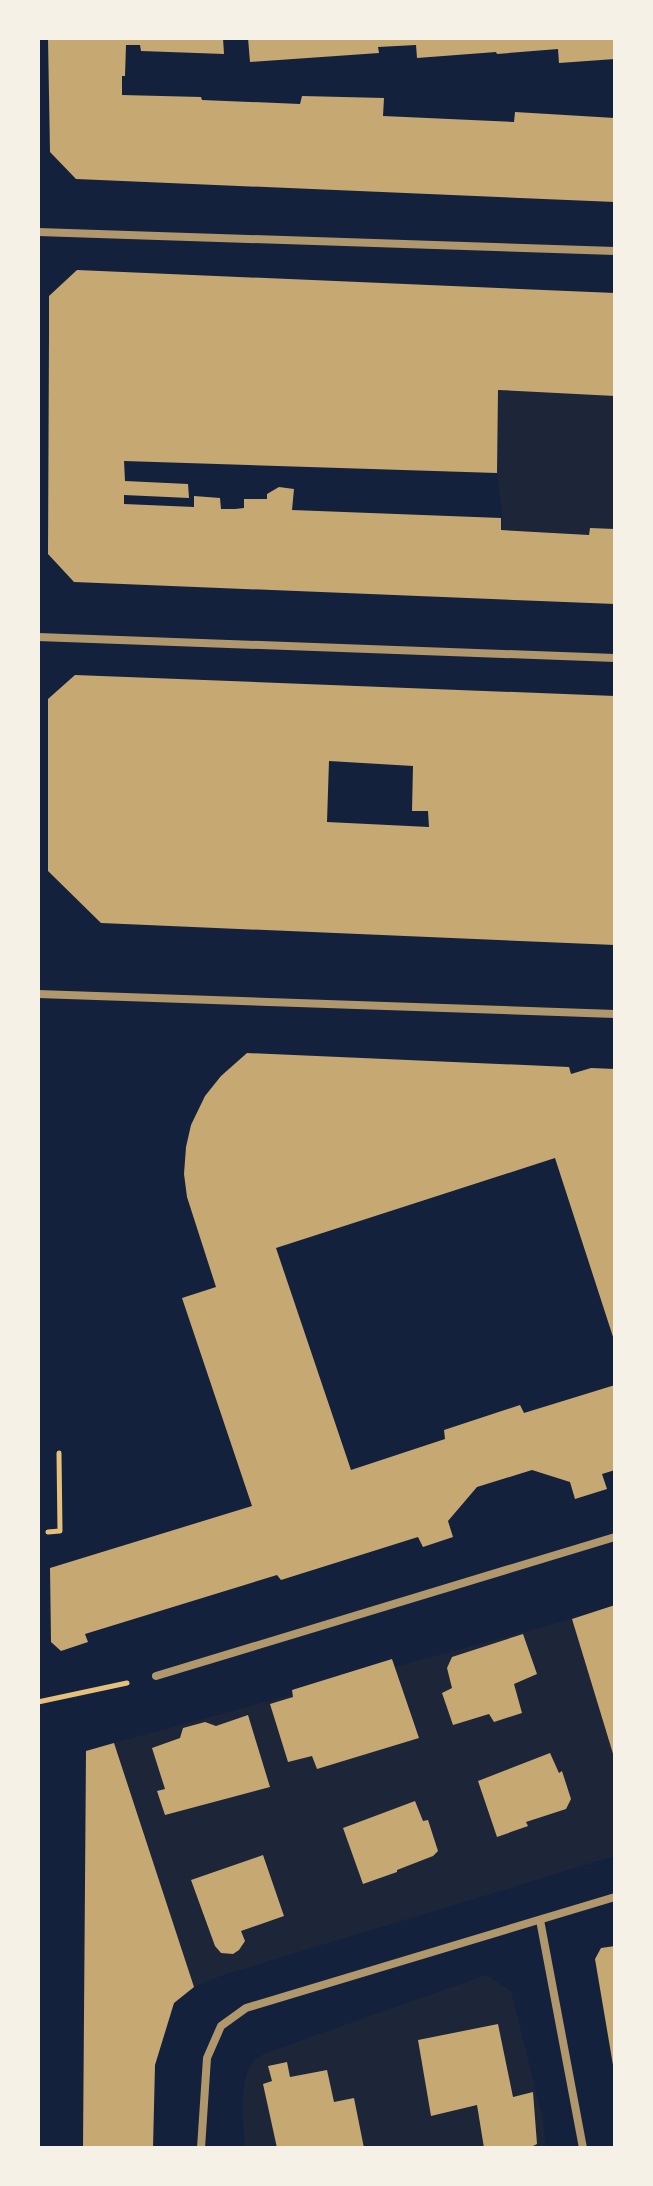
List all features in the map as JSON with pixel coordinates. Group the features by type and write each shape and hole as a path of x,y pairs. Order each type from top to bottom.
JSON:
{"street":[{"path":"38,232 615,251"},
{"path":"38,637 615,658"},
{"path":"38,994 615,1014"},
{"path":"156,1676 615,1537"},
{"path":"201,2148 207,2058 221,2026 246,2008 615,1897"},
{"path":"540,1920 583,2148"}],"path":[{"path":"48,1532 60,1531 59,1453"},
{"path":"38,1702 156,1676"}],"shaded area":[{"path":"498,390 615,395 615,529 590,528 589,535 501,530 497,473"},
{"path":"572,1619 615,1760 615,1856 223,1975 194,1987 114,1743"},
{"path":"486,1975 511,1991 543,2120 546,2148 529,2148 533,2092 513,2097 498,2024 418,2040 431,2116 477,2105 484,2148 364,2148 354,2098 334,2102 326,2070 290,2077 286,2062 268,2066 272,2081 263,2084 277,2148 245,2148 243,2092 248,2071 256,2058"}],"building":[{"path":"48,38 223,38 224,54 141,51 140,45 126,45 122,95 300,104 302,96 384,98 383,116 514,122 515,112 615,118 615,202 76,179 50,152"},
{"path":"248,38 615,38 615,59 559,63 558,49 417,58 416,45 378,47 379,53 250,62"},
{"path":"77,270 615,293 615,396 498,390 497,473 124,461 125,481 188,484 189,498 124,495 124,504 194,507 194,496 220,498 221,509 235,509 244,508 244,499 267,499 267,494 279,487 294,489 292,510 501,518 501,530 589,535 590,528 615,529 615,604 74,582 48,554 49,296"},
{"path":"75,675 615,696 615,945 101,923 48,871 48,699","holes":["329,761 413,766 412,811 428,811 429,827 327,822"]},
{"path":"247,1053 569,1067 571,1074 591,1068 615,1069 615,1343 555,1158 276,1248 351,1470 445,1439 444,1430 520,1405 524,1413 615,1385 615,1470 602,1474 607,1489 575,1499 570,1482 532,1470 477,1487 448,1521 453,1537 423,1547 418,1537 281,1580 277,1575 85,1634 88,1642 61,1651 51,1642 50,1568 252,1506 182,1298 216,1287 187,1197 184,1174 191,1125 205,1096 221,1076"},
{"path":"615,1605 615,1757 614,1757 572,1619"},
{"path":"523,1634 537,1674 514,1684 522,1713 494,1722 489,1714 453,1725 442,1693 452,1688 447,1668 452,1657"},
{"path":"392,1659 419,1738 317,1769 312,1756 288,1762 270,1704 293,1697 292,1690"},
{"path":"248,1715 270,1787 165,1815 157,1791 165,1789 152,1748 180,1738 183,1728 205,1722 216,1726"},
{"path":"114,1743 194,1987 174,2003 155,2065 153,2148 83,2148 86,1751"},
{"path":"550,1753 559,1773 562,1771 571,1799 566,1809 526,1822 528,1826 497,1837 478,1781"},
{"path":"415,1801 423,1821 428,1820 438,1851 397,1872 363,1884 343,1828"},
{"path":"263,1855 284,1916 241,1931 245,1941 239,1950 233,1954 221,1953 215,1946 191,1880"},
{"path":"615,1946 613,2065 595,1959 601,1948"},
{"path":"498,2024 513,2097 533,2092 537,2144 529,2148 484,2148 477,2105 431,2116 418,2040"},
{"path":"287,2062 290,2077 327,2070 334,2102 354,2098 364,2148 277,2148 263,2084 272,2081 268,2066"}]}
